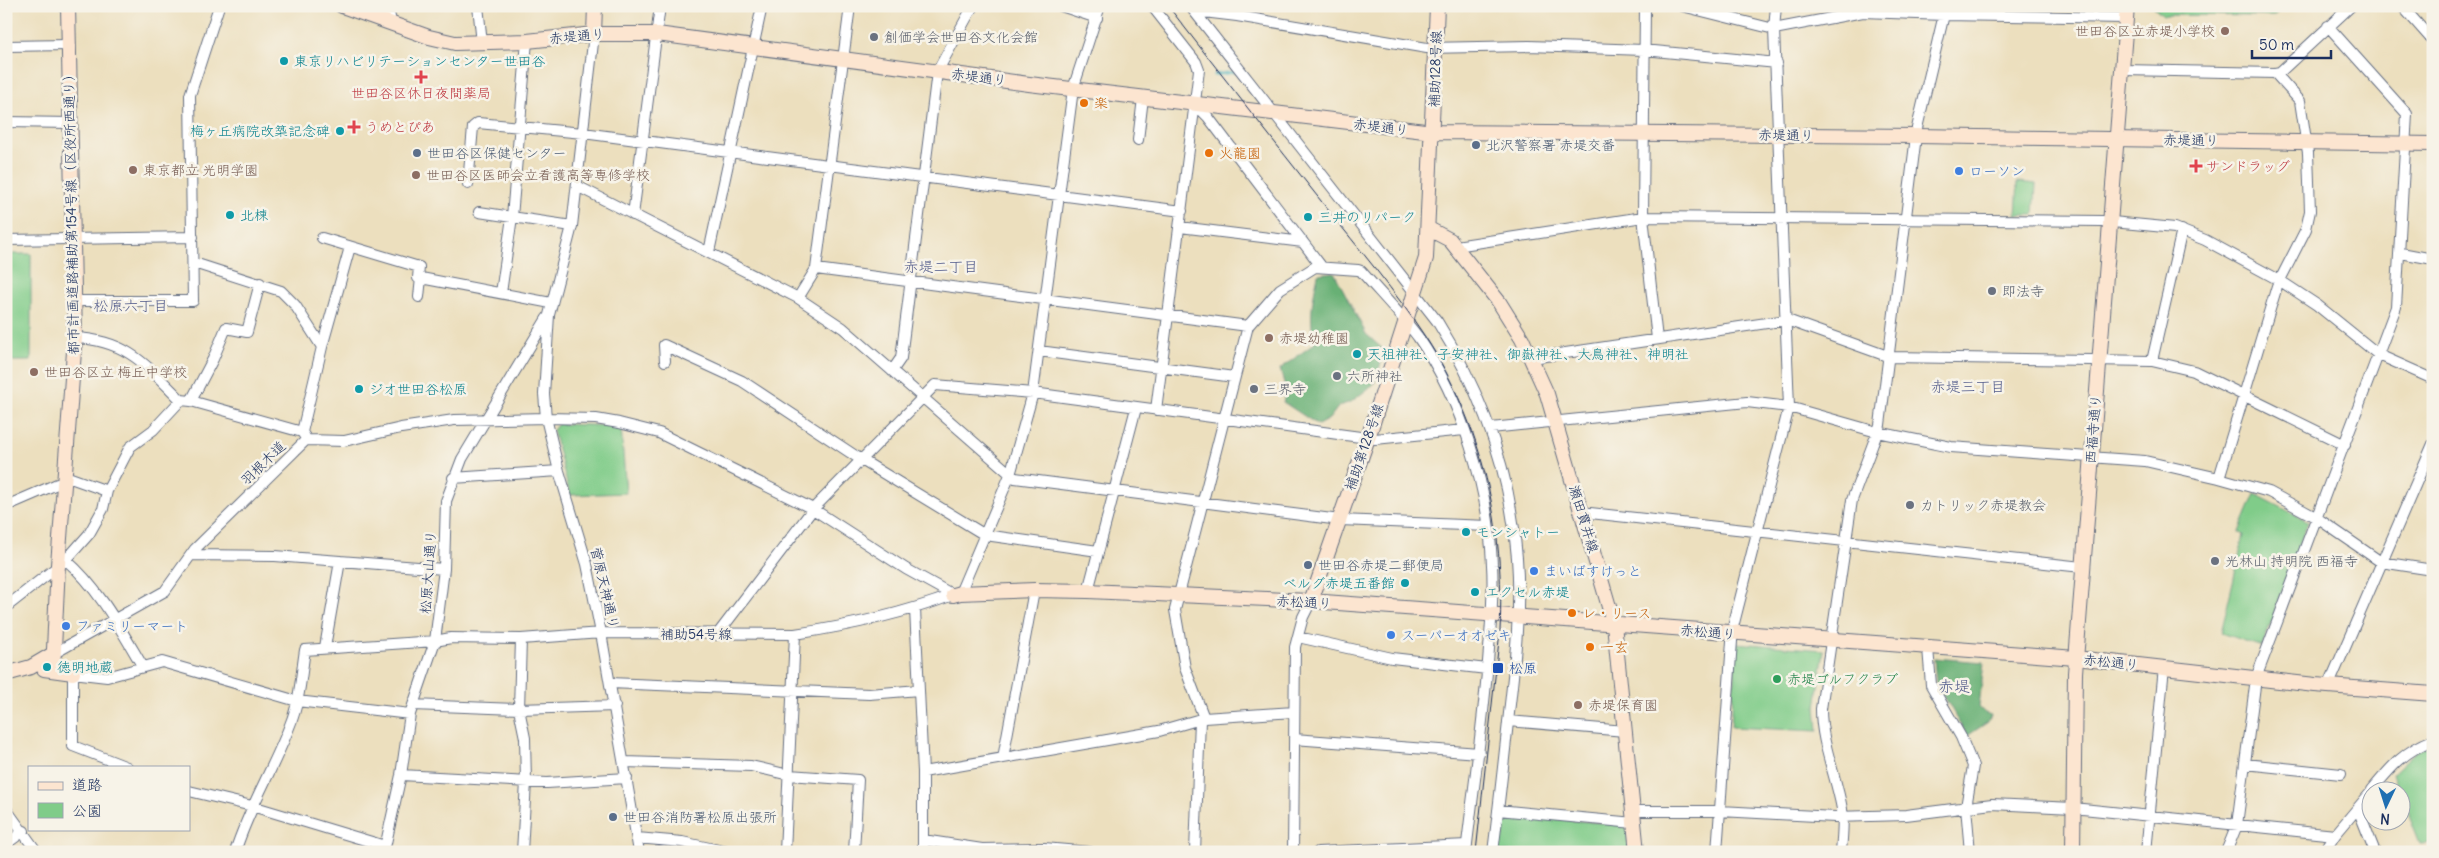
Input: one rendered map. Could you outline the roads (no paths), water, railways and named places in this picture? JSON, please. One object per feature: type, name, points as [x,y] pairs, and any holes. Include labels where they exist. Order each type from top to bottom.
[{"type":"street","name":"都市計画道路補助第154号線（区役所西通り）","points":[[53,670],[62,563],[65,480],[76,338],[68,6]]},
{"type":"street","points":[[75,301],[193,301],[194,263],[190,95],[219,6]]},
{"type":"street","name":"赤堤通り","points":[[342,6],[442,41],[482,43],[527,41],[594,34],[657,34],[937,72],[1433,132],[1916,136],[2433,144]]},
{"type":"street","points":[[388,6],[391,22]]},
{"type":"street","points":[[478,6],[482,43]]},
{"type":"street","points":[[594,34],[595,6]]},
{"type":"street","points":[[633,215],[660,6]]},
{"type":"street","points":[[709,252],[762,6]]},
{"type":"street","points":[[798,298],[816,269],[850,6]]},
{"type":"street","points":[[892,371],[901,358],[937,72],[973,6]]},
{"type":"street","points":[[1061,6],[1097,18]]},
{"type":"street","points":[[956,594],[985,535],[1010,475],[1033,393],[1073,89],[1100,6]]},
{"type":"street","points":[[1152,6],[1198,66],[1196,104],[1156,410]]},
{"type":"street","name":"補助128号線","points":[[1433,132],[1437,6]]},
{"type":"street","points":[[1645,6],[1643,217],[1657,339]]},
{"type":"street","points":[[1682,6],[1774,29],[1863,12],[2127,12]]},
{"type":"street","points":[[1717,852],[1732,634],[1789,407],[1777,63],[1774,29],[1776,6]]},
{"type":"street","points":[[2123,70],[2280,72],[2351,6]]},
{"type":"street","points":[[2402,6],[2433,41]]},
{"type":"street","points":[[1192,9],[1427,48],[1530,46],[1644,50],[1777,63]]},
{"type":"street","points":[[1192,9],[1415,293],[1450,342],[1490,428],[1512,514],[1517,559],[1518,617],[1493,852]]},
{"type":"street","points":[[1841,852],[1843,817],[1821,721],[1831,640],[1852,500],[1880,425],[1890,357],[1916,136],[1945,11]]},
{"type":"street","name":"西福寺通り","points":[[2072,852],[2076,658],[2098,360],[2127,12]]},
{"type":"street","points":[[2226,852],[2237,825],[2256,678],[2379,355],[2398,298],[2407,114],[2328,26]]},
{"type":"street","name":"菅原天神通り","points":[[594,34],[572,226],[549,316],[544,394],[546,418],[586,564],[601,633],[625,762],[639,852]]},
{"type":"street","points":[[501,293],[512,217],[527,41]]},
{"type":"street","points":[[6,46],[69,45]]},
{"type":"street","points":[[2219,478],[2279,280],[2306,229],[2310,211],[2306,142],[2300,101],[2275,73]]},
{"type":"street","points":[[1138,140],[1143,98]]},
{"type":"street","points":[[1196,104],[1208,117],[1321,266]]},
{"type":"street","points":[[6,122],[71,124]]},
{"type":"street","points":[[468,184],[473,127],[478,123],[642,140],[1182,211]]},
{"type":"street","points":[[1415,293],[1426,258],[1433,132]]},
{"type":"street","points":[[577,186],[798,298],[843,328],[1015,478],[1340,520],[1488,526]]},
{"type":"street","points":[[479,212],[572,226]]},
{"type":"street","points":[[1456,246],[1643,217],[2110,222],[2182,230],[2206,240],[2279,280],[2317,305],[2379,355],[2433,379]]},
{"type":"street","points":[[1180,227],[1303,242]]},
{"type":"street","name":"瀬田貫井線","points":[[1429,229],[1450,240],[1456,246],[1499,302],[1532,358],[1556,421],[1614,624],[1637,852]]},
{"type":"street","points":[[2152,361],[2182,230]]},
{"type":"street","points":[[6,240],[193,237]]},
{"type":"street","points":[[322,238],[419,267],[418,278],[551,303]]},
{"type":"street","points":[[76,338],[93,339],[116,344],[186,400],[304,436],[322,347],[350,247]]},
{"type":"street","points":[[2401,253],[2433,259]]},
{"type":"street","points":[[194,263],[281,291],[295,305],[322,347]]},
{"type":"street","points":[[1195,852],[1202,719],[1185,668],[1175,610],[1248,326],[1280,289],[1315,267],[1321,266],[1361,271],[1418,337],[1443,380],[1464,430],[1479,479],[1488,526],[1492,566],[1487,669],[1467,848],[1318,852]]},
{"type":"street","points":[[816,269],[1248,326]]},
{"type":"street","points":[[419,297],[421,278]]},
{"type":"street","points":[[6,606],[62,563],[92,531],[103,509],[108,491],[130,447],[153,430],[186,400],[213,359],[226,328],[246,332],[260,283]]},
{"type":"street","name":"補助第128号線","points":[[1311,602],[1368,438],[1415,293]]},
{"type":"street","name":"松原大山通り","points":[[385,849],[402,775],[411,709],[435,641],[444,569],[446,541],[445,511],[453,478],[549,316]]},
{"type":"street","points":[[1532,358],[1787,320],[1890,357],[2152,361],[2194,371],[2345,444]]},
{"type":"street","points":[[665,361],[664,345],[742,381],[860,460],[985,535],[1098,551]]},
{"type":"street","points":[[1039,352],[1234,377]]},
{"type":"street","points":[[717,635],[813,509],[935,385],[1033,393],[1368,438],[1384,439],[1464,430]]},
{"type":"street","points":[[1490,428],[1747,402],[1789,407],[1877,432],[1951,447],[2091,456],[2164,464],[2269,492],[2317,518],[2381,562],[2433,570]]},
{"type":"street","points":[[1088,591],[1136,408]]},
{"type":"street","name":"羽根木道","points":[[54,654],[116,621],[166,591],[190,555],[304,436],[344,441],[401,428],[454,420],[546,418],[604,420],[659,433],[813,509],[906,569],[956,594]]},
{"type":"street","points":[[2328,687],[2433,444]]},
{"type":"street","points":[[453,478],[559,471]]},
{"type":"street","points":[[6,506],[65,480],[108,491]]},
{"type":"street","points":[[1581,512],[2082,567]]},
{"type":"street","points":[[190,555],[275,556],[444,569]]},
{"type":"street","points":[[325,647],[340,561]]},
{"type":"street","points":[[62,563],[79,571],[116,621],[143,667]]},
{"type":"street","points":[[1002,758],[1034,590]]},
{"type":"street","name":"赤松通り","points":[[956,594],[1034,590],[1088,591],[1179,597],[1311,602],[2076,658],[2328,687],[2433,694]]},
{"type":"street","name":"補助54号線","points":[[297,701],[305,650],[325,647],[435,641],[451,638],[522,639],[601,633],[795,634],[823,630],[915,609],[956,594]]},
{"type":"street","points":[[1293,852],[1295,647],[1303,617],[1311,602]]},
{"type":"street","points":[[915,609],[923,772],[923,852]]},
{"type":"street","points":[[785,852],[795,634]]},
{"type":"street","points":[[1298,637],[1392,658],[1487,669]]},
{"type":"street","points":[[522,639],[519,709],[525,738],[526,782],[522,852]]},
{"type":"street","points":[[1928,648],[1931,685],[1961,737],[1973,766],[1966,807],[1970,852]]},
{"type":"street","points":[[6,674],[31,668],[54,654]]},
{"type":"street","points":[[31,668],[107,677],[162,662],[297,701],[411,709],[519,709],[615,706]]},
{"type":"street","points":[[2146,852],[2164,667]]},
{"type":"street","points":[[74,673],[73,746],[124,766]]},
{"type":"street","points":[[610,683],[869,694],[920,690]]},
{"type":"street","points":[[235,852],[252,806],[291,724],[297,701]]},
{"type":"street","points":[[923,772],[1159,731],[1202,719],[1294,712]]},
{"type":"street","points":[[1508,722],[1625,730]]},
{"type":"street","points":[[1294,739],[1479,753]]},
{"type":"street","points":[[2380,780],[2389,769],[2412,748],[2433,740]]},
{"type":"street","points":[[625,762],[751,766],[789,776],[858,780],[854,852]]},
{"type":"street","points":[[2245,764],[2341,774]]},
{"type":"street","points":[[402,775],[547,783],[627,778]]},
{"type":"street","points":[[190,791],[252,806],[385,849]]},
{"type":"street","points":[[1498,810],[1634,817],[1720,811],[1843,817],[1906,815],[1992,804],[2073,808],[2335,835]]},
{"type":"street","points":[[2324,852],[2335,835],[2362,804]]},
{"type":"street","points":[[6,809],[24,831],[37,852]]},
{"type":"street","points":[[2358,809],[2375,852]]},
{"type":"street","points":[[6,844],[24,831]]},
{"type":"street","points":[[637,838],[682,842],[728,852]]},
{"type":"street","points":[[1969,839],[1978,852]]},
{"type":"street","points":[[923,840],[982,849],[1044,848],[1090,852]]},
{"type":"waterway","points":[[1214,75],[1234,72]]},
{"type":"tram line","points":[[1168,6],[1402,304],[1426,338],[1446,372],[1476,442],[1494,516],[1501,592],[1500,631],[1476,852]]},
{"type":"place","name":"世田谷区立赤堤小学校","points":[[2225,31]]},
{"type":"place","name":"創価学会世田谷文化会館","points":[[874,37]]},
{"type":"place","name":"東京リハビリテーションセンター世田谷","points":[[284,61]]},
{"type":"place","name":"世田谷区休日夜間薬局","points":[[421,77]]},
{"type":"place","name":"楽","points":[[1084,103]]},
{"type":"place","name":"うめとぴあ","points":[[354,127]]},
{"type":"place","name":"梅ヶ丘病院改築記念碑","points":[[340,131]]},
{"type":"place","name":"北沢警察署 赤堤交番","points":[[1476,145]]},
{"type":"place","name":"世田谷区保健センター","points":[[417,153]]},
{"type":"place","name":"火龍園","points":[[1209,153]]},
{"type":"place","name":"サンドラッグ","points":[[2196,166]]},
{"type":"place","name":"東京都立 光明学園","points":[[133,170]]},
{"type":"place","name":"ローソン","points":[[1959,171]]},
{"type":"place","name":"世田谷区医師会立看護高等専修学校","points":[[416,175]]},
{"type":"place","name":"北棟","points":[[230,215]]},
{"type":"place","name":"三井のリパーク","points":[[1308,217]]},
{"type":"place","name":"即法寺","points":[[1992,291]]},
{"type":"place","name":"赤堤幼稚園","points":[[1269,338]]},
{"type":"place","name":"天祖神社、子安神社、御嶽神社、大鳥神社、神明社","points":[[1357,354]]},
{"type":"place","name":"世田谷区立 梅丘中学校","points":[[34,372]]},
{"type":"place","name":"六所神社","points":[[1337,376]]},
{"type":"place","name":"ジオ世田谷松原","points":[[359,389]]},
{"type":"place","name":"三界寺","points":[[1254,389]]},
{"type":"place","name":"カトリック赤堤教会","points":[[1910,505]]},
{"type":"place","name":"モンシャトー","points":[[1466,532]]},
{"type":"place","name":"光林山 持明院 西福寺","points":[[2215,561]]},
{"type":"place","name":"世田谷赤堤二郵便局","points":[[1308,565]]},
{"type":"place","name":"まいばすけっと","points":[[1534,571]]},
{"type":"place","name":"ベルグ赤堤五番館","points":[[1405,583]]},
{"type":"place","name":"エクセル赤堤","points":[[1475,592]]},
{"type":"place","name":"レ・リース","points":[[1572,613]]},
{"type":"place","name":"ファミリーマート","points":[[66,626]]},
{"type":"place","name":"スーパーオオゼキ","points":[[1391,635]]},
{"type":"place","name":"一玄","points":[[1590,647]]},
{"type":"place","name":"徳明地蔵","points":[[47,667]]},
{"type":"place","name":"松原","points":[[1498,668]]},
{"type":"place","name":"赤堤ゴルフクラブ","points":[[1777,679]]},
{"type":"place","name":"赤堤保育園","points":[[1578,705]]},
{"type":"place","name":"世田谷消防署松原出張所","points":[[613,817]]},
{"type":"district","name":"赤堤二丁目","points":[[941,267]]},
{"type":"district","name":"松原六丁目","points":[[131,306]]},
{"type":"district","name":"赤堤三丁目","points":[[1968,387]]},
{"type":"district","name":"赤堤","points":[[1954,686]]}]
